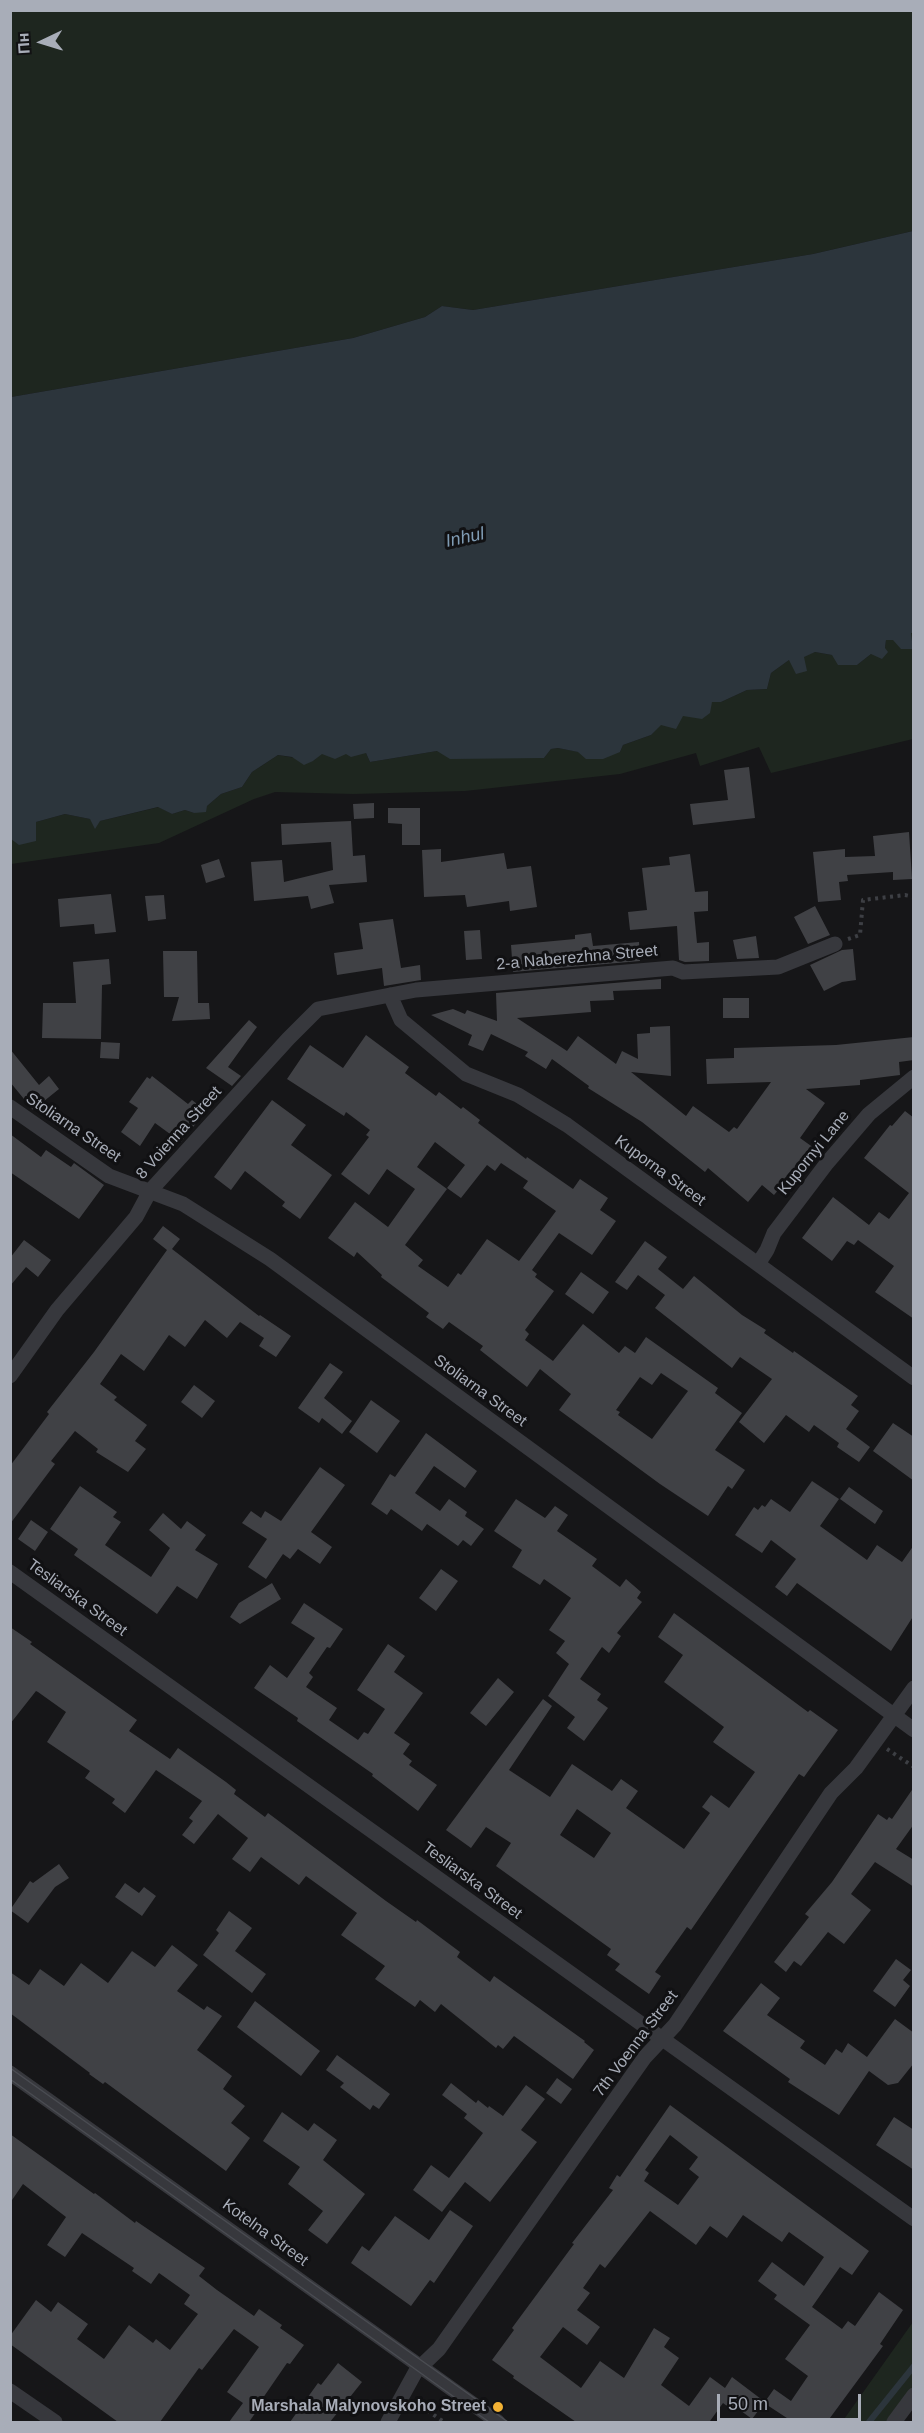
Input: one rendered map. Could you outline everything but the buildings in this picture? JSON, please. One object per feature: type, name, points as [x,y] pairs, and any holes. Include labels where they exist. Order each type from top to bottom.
[{"type":"street","name":"2-a Naberezhna Street","points":[[390,995],[416,990],[673,968],[683,972],[778,967],[835,944]]},
{"type":"street","name":"8 Voienna Street","points":[[10,1376],[57,1310],[136,1217],[150,1191],[288,1039],[318,1010],[390,995]]},
{"type":"street","name":"Kuporna Street","points":[[390,995],[400,1020],[466,1074],[518,1095],[567,1125],[914,1378]]},
{"type":"street","name":"Kupornyi Lane","points":[[758,1264],[774,1233],[827,1163],[869,1114],[914,1077]]},
{"type":"street","name":"Stoliarna Street","points":[[10,1107],[109,1176],[183,1204],[270,1259],[914,1730]]},
{"type":"street","name":"Tesliarska Street","points":[[10,1572],[914,2219]]},
{"type":"street","name":"7th Voenna Street","points":[[388,2422],[420,2367],[439,2349],[645,2057],[675,2025],[831,1793],[856,1768],[914,1688]]},
{"type":"street","name":"Kotelna Street","points":[[10,2073],[498,2422]]},
{"type":"street","points":[[10,2391],[55,2422]]},
{"type":"street","points":[[894,2422],[914,2395]]},
{"type":"path","points":[[835,944],[860,934],[863,900],[905,895],[914,897]]},
{"type":"path","points":[[875,1741],[914,1767]]},
{"type":"path","points":[[404,2394],[444,2422]]},
{"type":"shaded area","points":[[10,11],[913,11],[913,231],[813,254],[473,310],[442,306],[425,317],[353,338],[11,397]]},
{"type":"shaded area","points":[[913,633],[913,739],[771,773],[759,747],[700,766],[696,753],[620,774],[465,791],[353,794],[275,792],[254,799],[159,843],[11,864],[11,839],[36,822],[65,814],[100,821],[159,807],[172,814],[185,810],[194,813],[221,794],[242,787],[252,772],[278,755],[313,761],[322,753],[366,753],[370,762],[437,751],[544,758],[551,749],[558,748],[579,752],[620,752],[623,745],[651,735],[661,724],[712,702],[721,702],[747,690],[767,689],[771,673],[789,660],[815,652],[832,655],[857,665],[871,654],[885,648],[886,640]]},
{"type":"shaded area","points":[[913,2322],[913,2389],[889,2422],[842,2422]]},
{"type":"water","name":"Inhul","points":[[913,231],[914,633],[911,633],[913,649],[901,649],[893,640],[886,640],[885,648],[888,652],[882,659],[871,654],[857,665],[838,665],[832,655],[815,652],[804,657],[807,671],[796,674],[789,660],[771,673],[767,689],[747,690],[721,702],[712,702],[710,713],[702,719],[683,716],[676,729],[661,725],[651,735],[623,745],[620,752],[603,759],[586,759],[578,752],[558,748],[551,749],[544,758],[450,759],[437,751],[370,762],[366,753],[351,757],[346,754],[335,759],[322,754],[304,765],[292,757],[278,755],[252,772],[242,787],[221,794],[207,806],[206,812],[194,813],[185,810],[172,814],[158,807],[100,821],[95,829],[90,819],[65,814],[36,822],[36,841],[19,845],[11,839],[11,397],[353,338],[425,317],[442,306],[473,310],[813,254]]},
{"type":"waterway","points":[[869,2422],[914,2366]]},
{"type":"tram line","points":[[10,2068],[508,2422]]},
{"type":"tram line","points":[[10,2079],[489,2422]]},
{"type":"place","name":"Marshala Malynovskoho Street","points":[[498,2407]]}]
